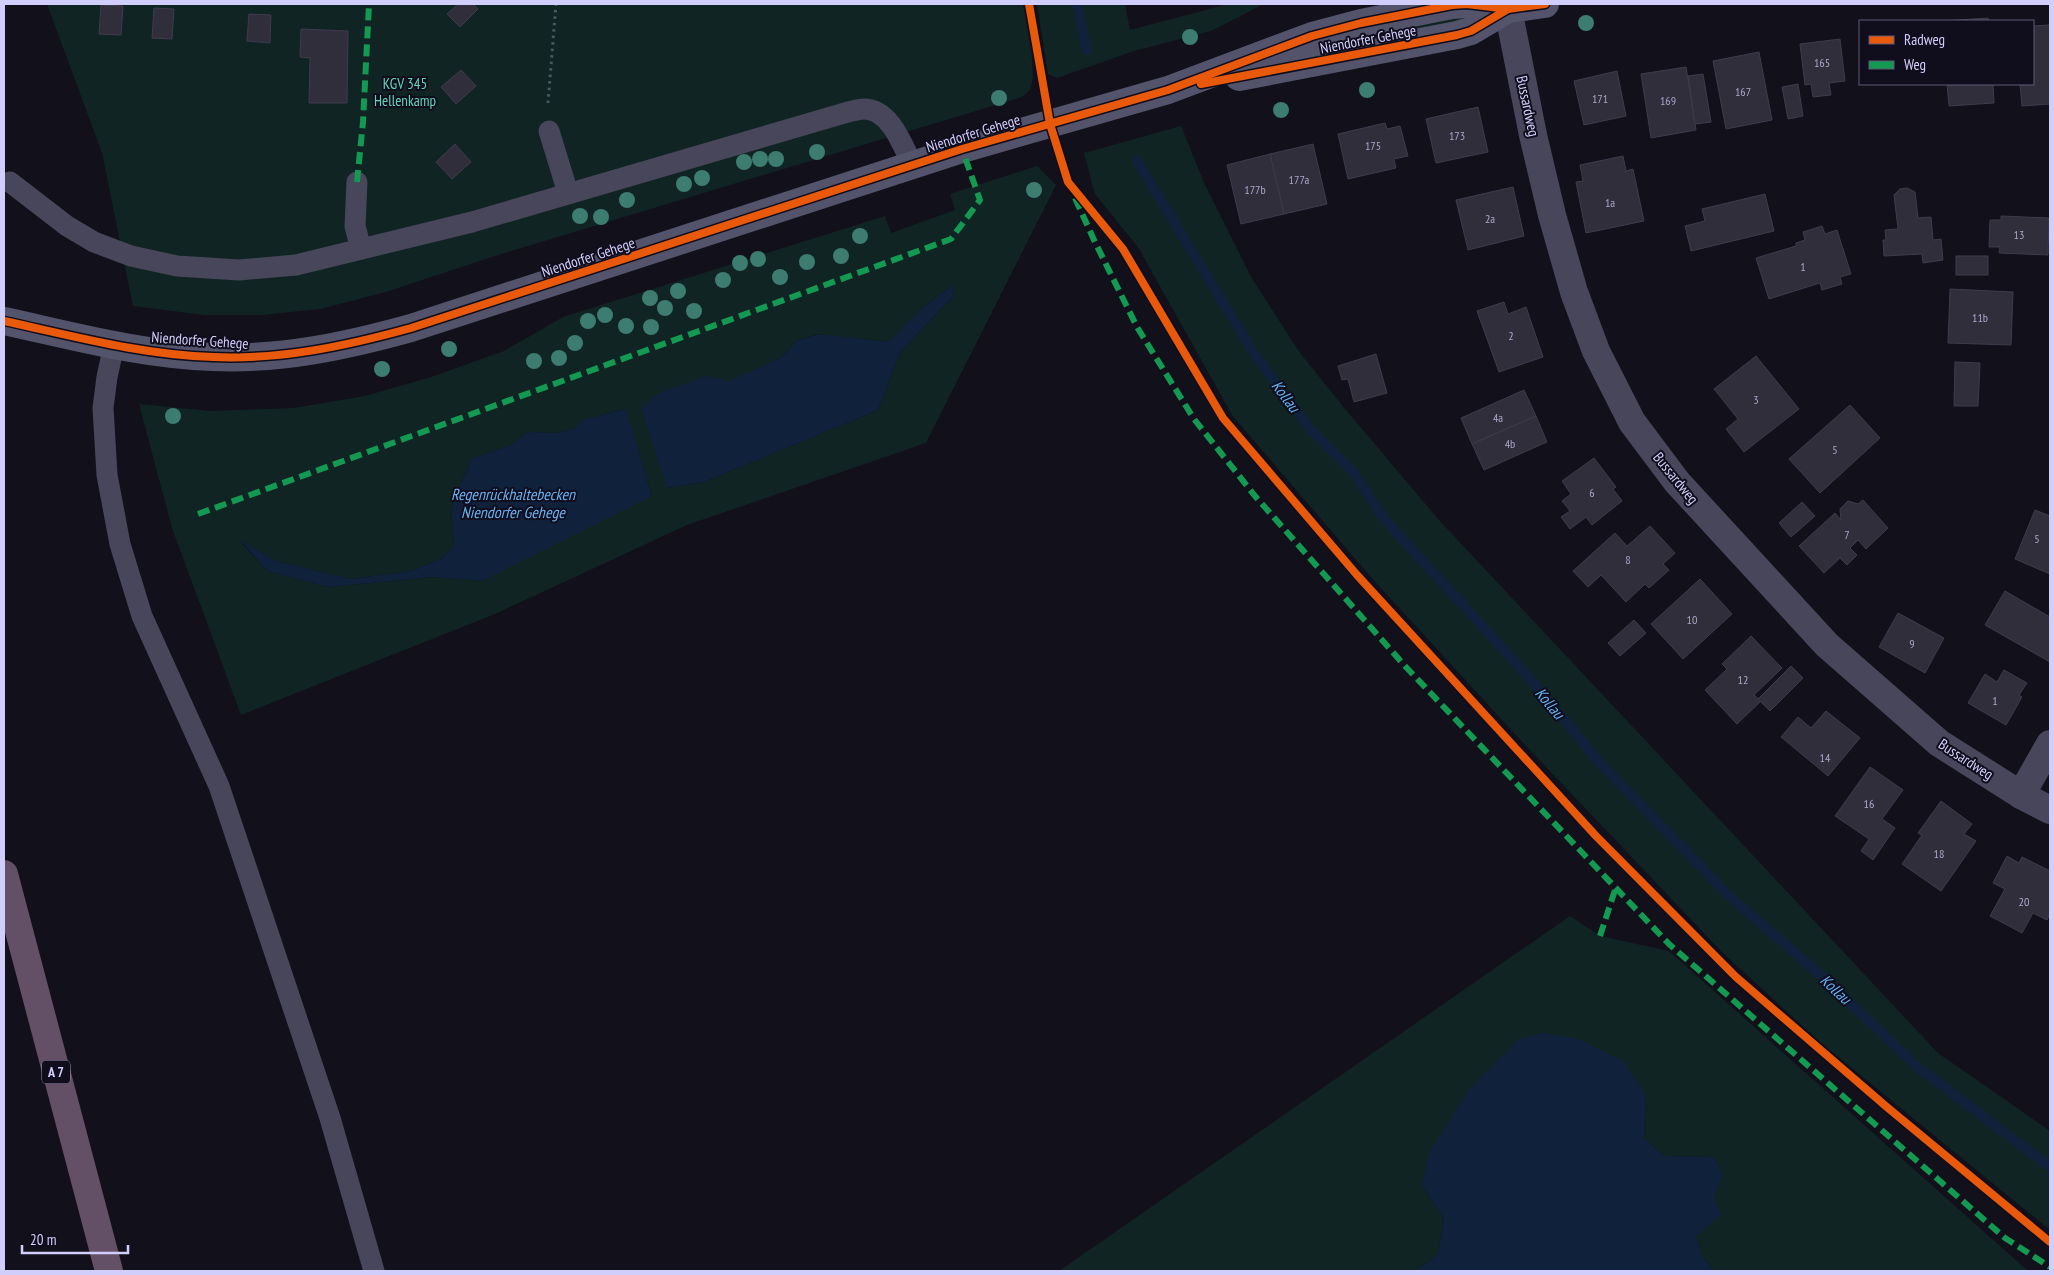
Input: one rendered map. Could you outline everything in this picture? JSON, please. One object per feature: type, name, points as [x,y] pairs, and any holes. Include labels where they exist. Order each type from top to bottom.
[{"type":"highway","name":"A 7","points":[[4,874],[109,1271]]},
{"type":"street","name":"Niendorfer Gehege","points":[[4,322],[114,345],[164,353],[223,357],[262,357],[310,352],[357,343],[411,328],[962,149],[1168,90],[1389,50],[1457,35],[1471,31],[1508,9],[1545,4]]},
{"type":"street","name":"Bussardweg","points":[[1508,9],[1533,135],[1552,215],[1574,292],[1596,351],[1632,422],[1677,482],[1827,645],[1939,742],[2021,794],[2050,810]]},
{"type":"street","points":[[2021,794],[2050,744]]},
{"type":"lane","points":[[10,182],[67,226],[94,242],[130,256],[177,266],[239,270],[296,264],[472,222],[848,112],[865,109],[880,114],[890,124],[913,166]]},
{"type":"lane","points":[[549,131],[568,193]]},
{"type":"lane","points":[[357,182],[355,226],[361,249]]},
{"type":"lane","points":[[114,345],[107,377],[104,408],[107,476],[120,544],[142,616],[219,786],[330,1118],[374,1271]]},
{"type":"path","points":[[549,131],[548,90],[556,4]]},
{"type":"green space","name":"KGV 345 Hellenkamp","points":[[47,4],[1023,4],[1031,48],[1033,72],[1029,90],[1022,97],[498,255],[386,292],[320,309],[261,315],[204,315],[133,306],[102,153]]},
{"type":"green space","points":[[1037,4],[1125,4],[1130,30],[1228,4],[1264,4],[1211,31],[1134,51],[1057,78],[1048,74]]},
{"type":"green space","points":[[1463,15],[1462,22],[1387,39],[1385,26]]},
{"type":"green space","points":[[1181,126],[1205,185],[1251,277],[1300,353],[1439,520],[1938,1053],[2050,1131],[2050,1230],[1820,1042],[1723,953],[1526,746],[1369,575],[1232,415],[1138,247],[1095,194],[1084,153]]},
{"type":"green space","points":[[1037,166],[1056,185],[926,443],[687,525],[495,614],[241,715],[172,528],[139,404],[210,411],[294,408],[365,396],[431,377],[504,351],[563,317],[885,216],[891,233],[955,210],[950,194]],"holes":[[[953,285],[954,295],[900,353],[878,410],[704,482],[668,488],[708,376],[729,382],[782,357],[796,341],[818,334],[888,342],[920,310]],[[625,409],[652,495],[482,581],[433,577],[328,587],[267,571],[241,542],[276,561],[351,579],[412,571],[442,558],[454,546],[451,508],[471,459],[511,445],[528,432],[557,433],[575,428],[584,420]]]},
{"type":"green space","points":[[1570,916],[1600,936],[1669,951],[2028,1271],[1714,1271],[1703,1257],[1696,1236],[1723,1175],[1714,1157],[1664,1156],[1644,1138],[1646,1096],[1422,1186],[1444,1219],[1438,1254],[1419,1268],[1418,1271],[1059,1271]]},
{"type":"water","points":[[953,285],[954,295],[900,353],[878,410],[704,482],[667,488],[641,408],[659,393],[708,376],[729,381],[782,357],[796,341],[819,334],[888,342],[920,310]]},
{"type":"water","name":"Regenrückhaltebecken Niendorfer Gehege","points":[[626,409],[652,496],[482,581],[433,577],[328,587],[267,571],[240,540],[276,561],[351,579],[412,571],[442,558],[454,546],[451,508],[471,459],[511,445],[528,432],[558,433],[575,428],[583,420]]},
{"type":"water","points":[[1544,1033],[1579,1039],[1623,1061],[1646,1096],[1644,1138],[1664,1156],[1714,1157],[1723,1175],[1714,1196],[1721,1215],[1696,1236],[1703,1257],[1714,1271],[1418,1271],[1419,1268],[1438,1254],[1444,1219],[1422,1186],[1429,1153],[1469,1089],[1519,1039]]},
{"type":"building","points":[[458,4],[473,4],[478,9],[460,27],[447,14]]},
{"type":"building","points":[[101,5],[123,6],[121,35],[99,34]]},
{"type":"building","points":[[154,8],[174,9],[172,39],[152,38]]},
{"type":"building","points":[[249,14],[271,15],[270,43],[247,41]]},
{"type":"building","points":[[1988,18],[1989,20],[1958,20]]},
{"type":"building","points":[[2050,25],[2050,104],[2022,106],[2020,85],[2034,85],[2034,26]]},
{"type":"building","points":[[301,29],[348,31],[347,103],[309,103],[310,58],[300,57]]},
{"type":"building","points":[[1840,39],[1845,81],[1829,83],[1831,95],[1813,97],[1811,84],[1805,85],[1800,44]]},
{"type":"building","points":[[1759,52],[1772,120],[1726,129],[1713,61]]},
{"type":"building","points":[[1686,67],[1696,130],[1651,138],[1641,74]]},
{"type":"building","points":[[461,70],[476,86],[456,104],[441,87]]},
{"type":"building","points":[[1617,71],[1626,116],[1584,125],[1574,81]]},
{"type":"building","points":[[1703,74],[1711,122],[1695,124],[1688,76]]},
{"type":"building","points":[[1798,84],[1803,116],[1788,119],[1782,87]]},
{"type":"building","points":[[1947,85],[1993,85],[1994,103],[1949,106]]},
{"type":"building","points":[[1478,107],[1488,152],[1436,163],[1426,119]]},
{"type":"building","points":[[1385,123],[1387,129],[1400,126],[1408,156],[1394,159],[1396,168],[1348,179],[1338,134]]},
{"type":"building","points":[[455,144],[471,162],[452,179],[436,162]]},
{"type":"building","points":[[1313,144],[1327,204],[1284,214],[1270,154]]},
{"type":"building","points":[[1270,154],[1284,214],[1241,224],[1227,165]]},
{"type":"building","points":[[1623,156],[1626,171],[1633,169],[1644,221],[1586,233],[1576,182],[1583,181],[1580,165]]},
{"type":"building","points":[[1513,187],[1524,236],[1468,250],[1456,200]]},
{"type":"building","points":[[1907,188],[1915,192],[1918,218],[1931,217],[1933,240],[1941,239],[1943,260],[1923,263],[1922,254],[1884,256],[1883,240],[1886,240],[1885,230],[1898,229],[1894,195],[1900,189]]},
{"type":"building","points":[[1765,194],[1774,231],[1691,251],[1685,226],[1705,221],[1702,209]]},
{"type":"building","points":[[2001,216],[2049,218],[2048,255],[1999,253],[2000,247],[1989,247],[1990,220],[2001,220]]},
{"type":"building","points":[[1822,226],[1825,234],[1837,230],[1851,274],[1840,277],[1842,284],[1822,290],[1820,283],[1769,299],[1756,258],[1796,246],[1796,243],[1805,240],[1803,232]]},
{"type":"building","points":[[1956,256],[1988,256],[1988,275],[1956,275]]},
{"type":"building","points":[[1950,289],[2013,292],[2011,345],[1948,343]]},
{"type":"building","points":[[1504,302],[1508,314],[1526,307],[1543,357],[1499,372],[1477,311]]},
{"type":"building","points":[[1376,354],[1387,393],[1354,402],[1348,379],[1342,380],[1338,366]]},
{"type":"building","points":[[1756,356],[1799,409],[1744,452],[1726,429],[1738,419],[1714,389]]},
{"type":"building","points":[[1955,362],[1980,363],[1978,406],[1954,406]]},
{"type":"building","points":[[1524,390],[1536,416],[1472,444],[1461,418]]},
{"type":"building","points":[[1850,405],[1880,438],[1820,493],[1789,459]]},
{"type":"building","points":[[1536,416],[1547,442],[1484,470],[1472,444]]},
{"type":"building","points":[[1594,458],[1616,487],[1613,489],[1622,501],[1592,525],[1586,517],[1570,529],[1561,517],[1570,511],[1562,501],[1571,494],[1562,481]]},
{"type":"building","points":[[1863,500],[1888,528],[1866,549],[1858,540],[1850,548],[1857,555],[1847,565],[1840,558],[1824,573],[1799,546],[1835,513],[1841,520],[1840,509],[1848,501],[1858,504]]},
{"type":"building","points":[[1802,502],[1815,516],[1791,537],[1779,523]]},
{"type":"building","points":[[2035,510],[2050,516],[2050,574],[2015,559]]},
{"type":"building","points":[[1650,526],[1675,553],[1663,564],[1669,570],[1649,588],[1645,584],[1626,602],[1601,575],[1588,587],[1573,571],[1615,533],[1627,546]]},
{"type":"building","points":[[1700,579],[1732,614],[1683,659],[1651,624]]},
{"type":"building","points":[[2005,591],[2050,617],[2050,662],[1985,625]]},
{"type":"building","points":[[1898,613],[1944,638],[1925,673],[1879,647]]},
{"type":"building","points":[[1634,620],[1646,633],[1620,656],[1608,643]]},
{"type":"building","points":[[1751,636],[1782,668],[1754,695],[1761,701],[1737,724],[1705,690],[1727,669],[1722,664]]},
{"type":"building","points":[[1791,666],[1803,678],[1770,711],[1758,699]]},
{"type":"building","points":[[2004,670],[2027,683],[2019,695],[2022,697],[2006,725],[1968,703],[1985,674],[1997,682]]},
{"type":"building","points":[[1826,711],[1860,738],[1828,776],[1781,737],[1798,717],[1811,728]]},
{"type":"building","points":[[1870,767],[1903,790],[1882,819],[1895,828],[1873,860],[1861,851],[1869,839],[1835,816]]},
{"type":"building","points":[[1941,801],[1972,824],[1964,834],[1976,841],[1941,891],[1902,864],[1922,835],[1918,833]]},
{"type":"building","points":[[2007,856],[2019,863],[2022,857],[2050,871],[2050,913],[2047,920],[2033,913],[2022,933],[1990,916],[2005,889],[1993,883]]},
{"type":"waterway","name":"Kollau","points":[[1077,4],[1087,50]]},
{"type":"waterway","name":"Kollau","points":[[1137,161],[1253,352],[1310,429],[1354,473],[1385,520],[1526,674],[1599,762],[1728,895],[1824,978],[1915,1065],[2050,1167]]},
{"type":"marked path","points":[[357,182],[363,122],[369,4]]},
{"type":"marked path","points":[[198,514],[951,239],[980,200],[962,149]]},
{"type":"marked path","points":[[1075,198],[1137,327],[1194,419],[1255,496],[1404,665],[1669,944],[2005,1238],[2050,1267]]},
{"type":"marked path","points":[[1600,936],[1616,887]]},
{"type":"cycle path","points":[[1029,4],[1050,124],[1068,182],[1123,249],[1223,418],[1357,575],[1596,836],[1736,977],[1888,1108],[2050,1242]]},
{"type":"cycle path","points":[[4,321],[134,349],[186,355],[213,357],[263,356],[338,346],[411,328],[962,149],[1168,90],[1312,36],[1361,23],[1452,5],[1467,4],[1508,9],[1545,4]]},
{"type":"cycle path","points":[[1201,84],[1457,35],[1471,31],[1508,9]]}]
